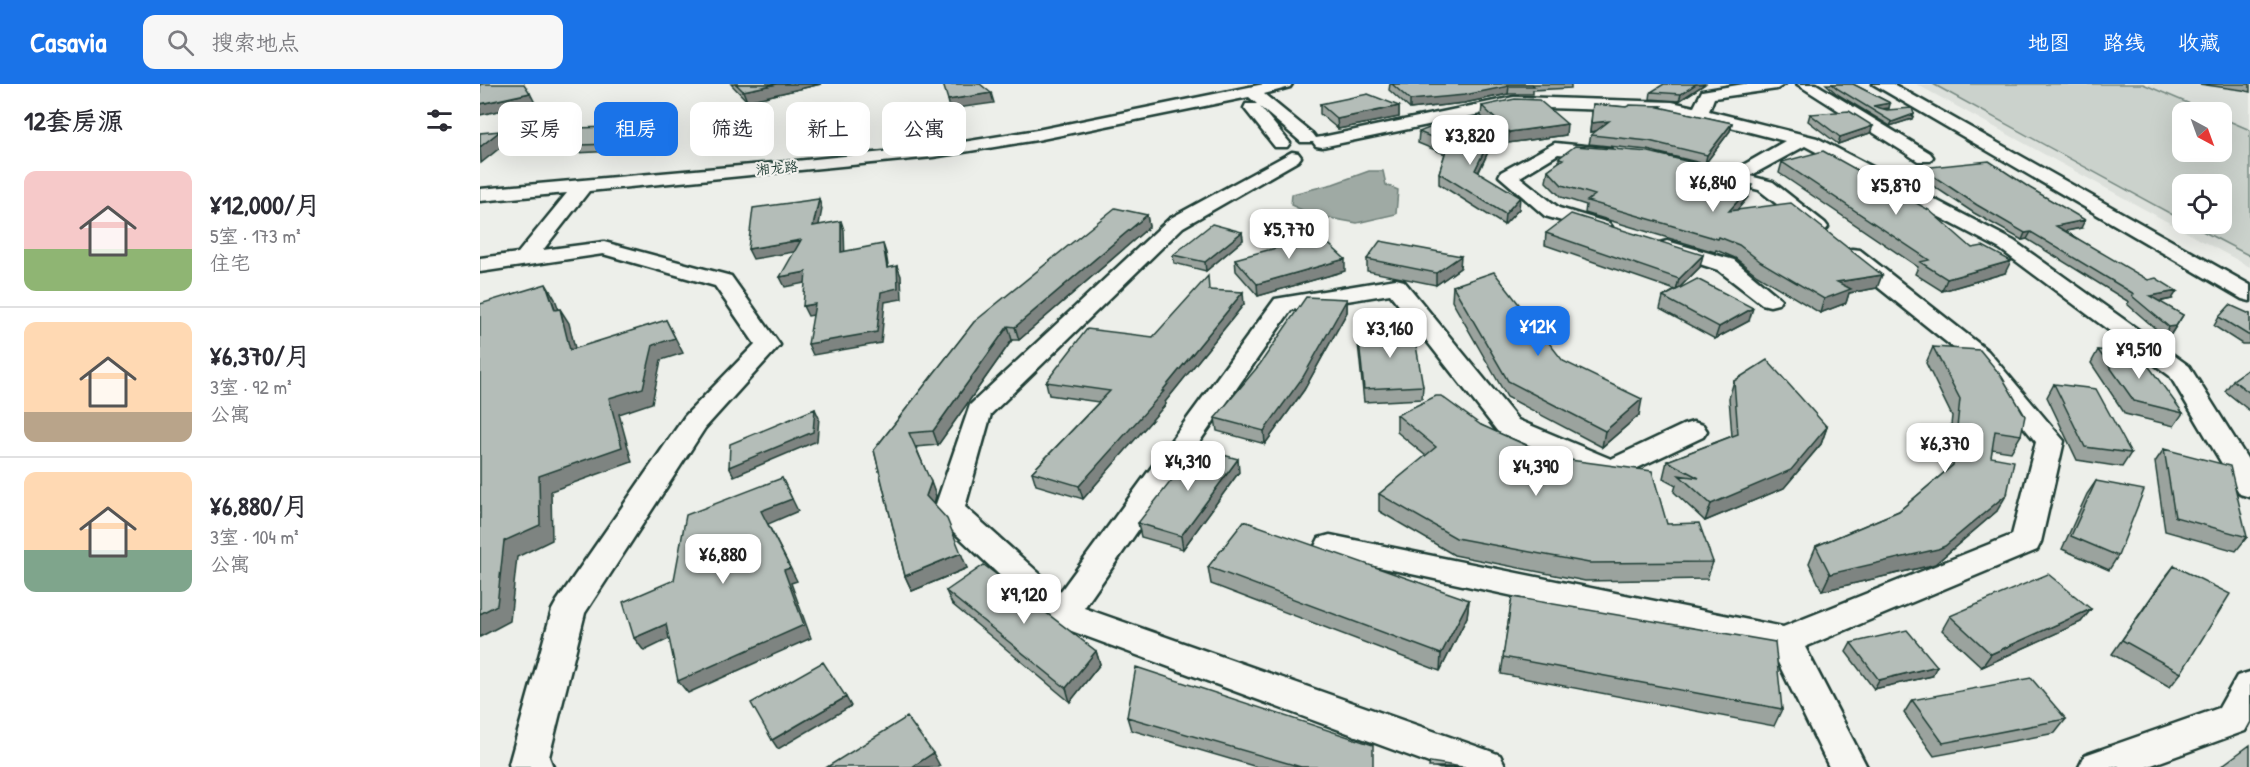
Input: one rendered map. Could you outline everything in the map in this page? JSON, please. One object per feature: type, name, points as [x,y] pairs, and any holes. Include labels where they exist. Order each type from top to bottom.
[{"type":"street","name":"湘龙路","points":[[480,195],[786,168],[933,152],[1036,135],[1284,84]]},
{"type":"street","points":[[1699,114],[1708,94],[1777,84]]},
{"type":"street","points":[[1804,84],[1924,158]]},
{"type":"street","points":[[1881,84],[2250,294]]},
{"type":"street","points":[[1252,92],[1301,145]]},
{"type":"street","points":[[1234,96],[1246,101],[1301,145]]},
{"type":"street","points":[[1487,767],[1062,614],[949,510],[979,411],[1176,223],[1301,145],[1514,102],[1672,107],[1811,142],[2007,245],[2180,371],[2250,487]]},
{"type":"street","points":[[1733,178],[1801,139]]},
{"type":"street","points":[[1330,546],[1784,641],[2026,542],[2050,441],[1979,356],[1766,186],[1629,155],[1555,148],[1508,176],[1552,212],[1726,265],[1770,298]]},
{"type":"street","points":[[525,259],[584,185]]},
{"type":"street","points":[[480,265],[604,248],[723,281],[768,345],[695,422],[569,610],[528,764],[534,767]]},
{"type":"street","points":[[1062,614],[1283,304],[1396,286],[1508,426],[1612,470],[1693,431]]},
{"type":"street","points":[[1784,641],[1848,767]]},
{"type":"street","points":[[2098,767],[2232,720],[2250,687]]},
{"type":"shaded area","points":[[1916,84],[2250,84],[2250,267],[2190,234],[2232,234],[2232,174],[2172,174],[2172,224]]},
{"type":"shaded area","points":[[1933,84],[2143,84],[2185,102],[2172,102],[2172,162],[2232,162],[2232,122],[2250,130],[2250,256],[2208,234],[2232,234],[2232,174],[2172,174],[2172,215]]},
{"type":"shaded area","points":[[1369,171],[1383,171],[1386,185],[1398,190],[1396,214],[1357,223],[1313,215],[1291,205],[1292,194],[1333,184]]},
{"type":"building","points":[[480,84],[524,84],[530,93],[480,104]]},
{"type":"building","points":[[736,84],[777,84],[743,91]]},
{"type":"building","points":[[943,84],[980,84],[991,93],[948,100]]},
{"type":"building","points":[[1392,84],[1532,84],[1534,86],[1509,86],[1465,95],[1410,100]]},
{"type":"building","points":[[1664,84],[1696,84],[1681,94],[1651,92]]},
{"type":"building","points":[[1832,84],[1853,84],[1890,103],[1873,106],[1887,110],[1912,108],[1914,114],[1892,122]]},
{"type":"building","points":[[1368,94],[1399,106],[1337,119],[1320,104]]},
{"type":"building","points":[[1515,99],[1539,100],[1567,124],[1509,132],[1482,106]]},
{"type":"building","points":[[1593,104],[1626,107],[1630,105],[1662,106],[1659,107],[1732,123],[1707,155],[1649,141],[1591,135],[1609,121],[1591,123]]},
{"type":"building","points":[[1849,111],[1873,126],[1840,137],[1810,114]]},
{"type":"building","points":[[1442,123],[1489,141],[1475,170],[1520,197],[1505,214],[1439,173],[1448,144],[1419,132]]},
{"type":"building","points":[[594,127],[594,145],[582,145],[582,128]]},
{"type":"building","points":[[498,131],[480,147],[480,133]]},
{"type":"building","points":[[1575,146],[1649,152],[1698,164],[1694,170],[1752,185],[1729,211],[1791,203],[1882,275],[1837,282],[1851,289],[1824,299],[1761,262],[1739,245],[1719,237],[1718,239],[1587,201],[1595,195],[1562,185],[1548,170]]},
{"type":"building","points":[[1823,151],[1929,210],[1972,248],[1983,246],[2011,261],[1947,279],[1920,262],[1929,260],[1782,162]]},
{"type":"building","points":[[1989,161],[2085,220],[2056,226],[2148,280],[2156,278],[2177,291],[2150,296],[2183,315],[2176,326],[2169,327],[2132,296],[2134,294],[2031,232],[2025,233],[1977,205],[1921,168]]},
{"type":"building","points":[[819,199],[813,226],[841,221],[841,252],[883,244],[887,268],[897,266],[898,288],[881,292],[877,332],[808,344],[815,304],[803,306],[806,272],[780,277],[801,240],[748,249],[753,208]]},
{"type":"building","points":[[1115,208],[1147,215],[1015,327],[1008,326],[933,431],[909,433],[931,482],[926,496],[947,519],[961,553],[905,576],[874,450],[974,322]]},
{"type":"building","points":[[1571,214],[1703,255],[1679,279],[1546,233]]},
{"type":"building","points":[[1212,224],[1242,232],[1205,262],[1173,255]]},
{"type":"building","points":[[1320,236],[1345,259],[1257,284],[1235,259]]},
{"type":"building","points":[[1380,241],[1461,256],[1436,273],[1367,259]]},
{"type":"building","points":[[1494,272],[1563,361],[1642,399],[1605,431],[1508,381],[1453,286]]},
{"type":"building","points":[[1208,276],[1209,290],[1243,292],[1162,391],[1164,391],[1079,486],[1032,472],[1110,391],[1046,382],[1087,329],[1153,337]]},
{"type":"building","points":[[1697,279],[1753,308],[1719,327],[1663,297]]},
{"type":"building","points":[[546,284],[555,310],[560,309],[570,350],[666,320],[675,338],[653,345],[643,388],[609,398],[622,447],[539,476],[540,525],[504,541],[497,605],[480,614],[480,304]]},
{"type":"building","points":[[1306,297],[1347,299],[1303,377],[1264,431],[1215,418],[1260,364]]},
{"type":"building","points":[[2230,305],[2250,314],[2250,335],[2219,317]]},
{"type":"building","points":[[1413,328],[1423,386],[1364,389],[1358,331]]},
{"type":"building","points":[[1933,347],[1980,350],[2002,377],[2025,416],[2021,435],[1995,431],[1991,457],[2014,461],[2007,494],[1945,546],[1830,574],[1816,546],[1899,511],[1953,465],[1960,399]]},
{"type":"building","points":[[2098,350],[2139,353],[2183,413],[2134,401]]},
{"type":"building","points":[[1767,360],[1827,427],[1791,470],[1711,504],[1679,475],[1699,478],[1667,461],[1738,434],[1734,381]]},
{"type":"building","points":[[2250,368],[2250,393],[2233,380]]},
{"type":"building","points":[[2054,384],[2096,389],[2131,453],[2085,447]]},
{"type":"building","points":[[1436,396],[1441,396],[1481,425],[1555,458],[1652,471],[1667,524],[1699,523],[1713,562],[1589,563],[1456,538],[1379,494],[1436,447],[1397,415]]},
{"type":"building","points":[[815,409],[813,432],[729,467],[730,444]]},
{"type":"building","points":[[1197,448],[1238,459],[1181,536],[1138,523]]},
{"type":"building","points":[[2164,449],[2230,466],[2247,537],[2175,517]]},
{"type":"building","points":[[782,478],[792,499],[761,511],[790,568],[784,570],[804,625],[678,681],[666,624],[634,638],[623,602],[674,580],[686,515]]},
{"type":"building","points":[[2096,481],[2144,490],[2118,556],[2071,536]]},
{"type":"building","points":[[1244,521],[1469,600],[1441,654],[1208,567]]},
{"type":"building","points":[[984,565],[1096,651],[1066,688],[946,591]]},
{"type":"building","points":[[2174,566],[2230,594],[2181,673],[2122,640]]},
{"type":"building","points":[[2048,574],[2091,609],[1991,654],[1950,616]]},
{"type":"building","points":[[1512,597],[1775,642],[1782,709],[1503,657]]},
{"type":"building","points":[[1907,630],[1937,666],[1879,680],[1851,643]]},
{"type":"building","points":[[823,662],[846,697],[772,740],[751,703]]},
{"type":"building","points":[[1136,667],[1373,745],[1373,767],[1301,767],[1127,717]]},
{"type":"building","points":[[2031,678],[2066,719],[1943,743],[1912,700]]},
{"type":"building","points":[[907,717],[933,753],[912,767],[827,767]]},
{"type":"building","points":[[2250,745],[2250,767],[2220,767]]},
{"type":"building","points":[[1430,762],[1462,767],[1429,767]]}]
